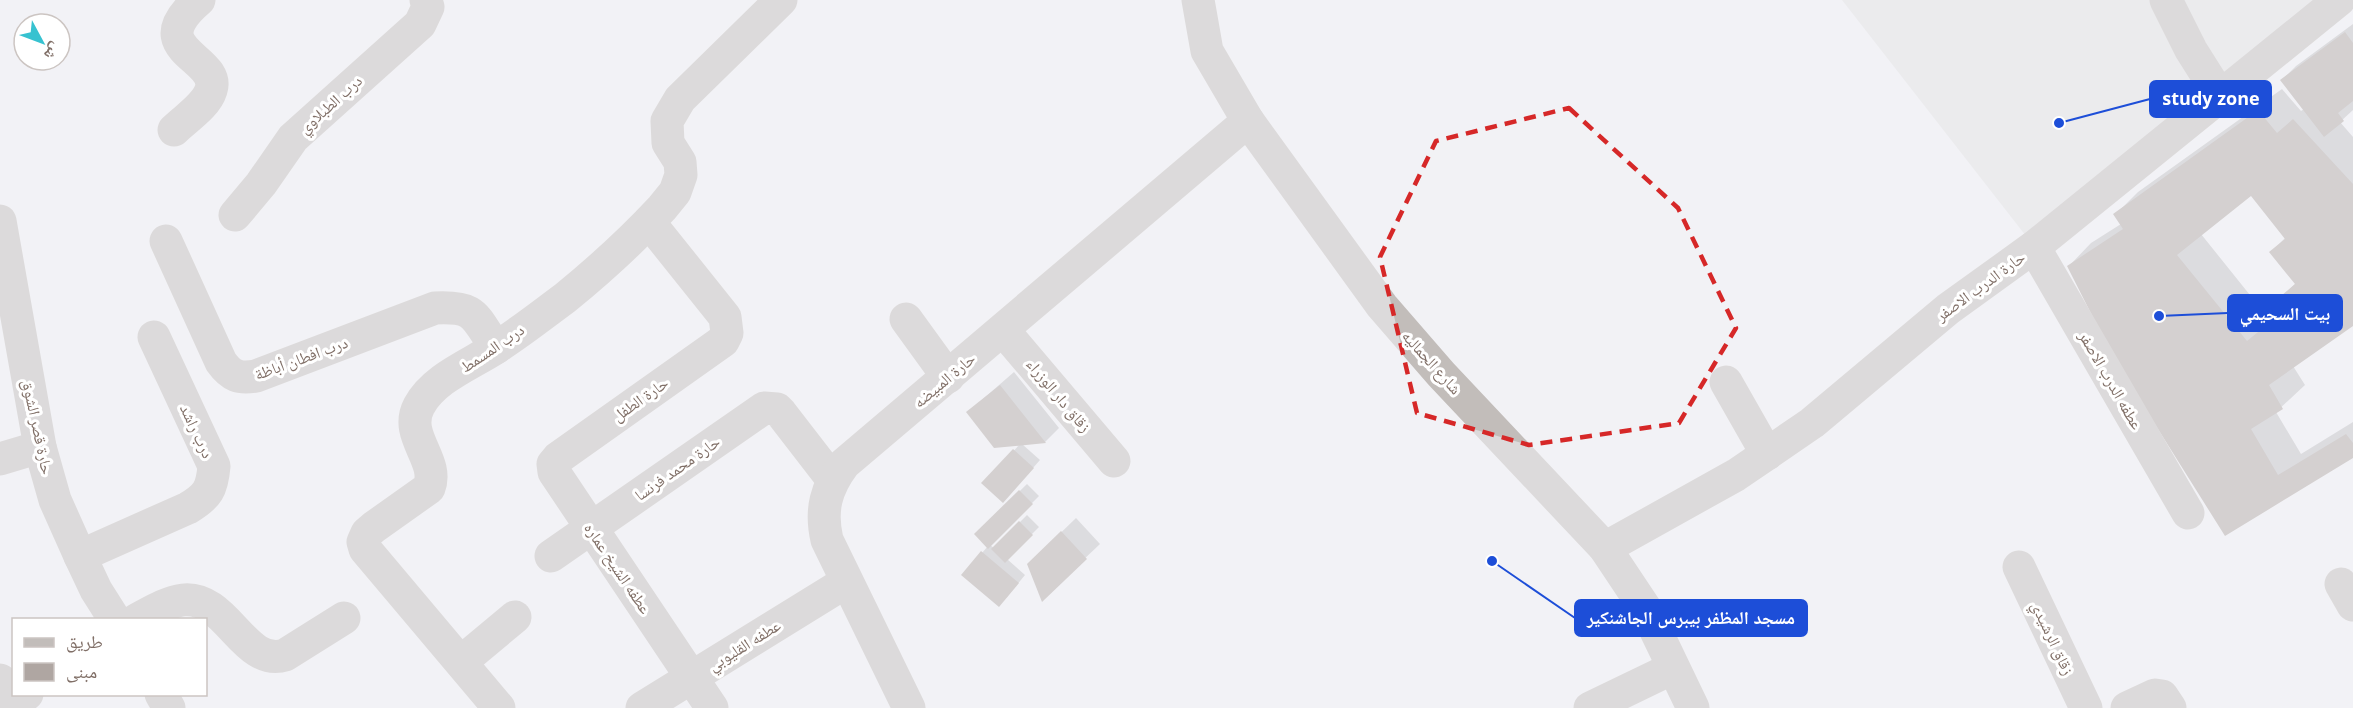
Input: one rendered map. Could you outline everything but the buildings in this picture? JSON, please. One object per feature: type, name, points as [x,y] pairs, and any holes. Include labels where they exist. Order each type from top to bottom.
[{"type":"street","points":[[174,130],[206,100],[212,87],[210,76],[181,45],[176,36],[179,22],[185,12],[199,0]]},
{"type":"street","name":"درب الطبلاوي","points":[[235,215],[261,184],[292,138],[420,24],[428,8],[426,0]]},
{"type":"street","name":"درب المسمط","points":[[499,708],[365,549],[363,542],[367,533],[374,527],[429,488],[432,480],[431,470],[415,433],[417,409],[429,390],[496,348],[566,297],[649,222],[675,192],[681,175],[680,162],[668,143],[667,121],[680,99],[781,0]]},
{"type":"street","name":"شارع الجماليه","points":[[1198,0],[1207,51],[1248,120],[1382,306],[1441,374],[1605,548],[1645,608],[1693,708]]},
{"type":"street","points":[[2166,0],[2192,50],[2220,96]]},
{"type":"street","name":"حارة الدرب الاصفر","points":[[1605,548],[1736,475],[1812,423],[1948,309],[2034,247],[2338,0]]},
{"type":"street","name":"حارة المبيضه","points":[[909,708],[827,540],[823,524],[826,493],[832,479],[844,464],[1248,120]]},
{"type":"street","name":"حارة قصر الشوق","points":[[0,221],[8,323],[40,447],[56,500],[96,590],[113,618]]},
{"type":"street","name":"حارة الطفل","points":[[558,458],[723,341],[727,333],[724,317],[649,222]]},
{"type":"street","name":"درب افطان أباظة","points":[[166,241],[221,362],[229,373],[242,378],[256,376],[435,308],[458,307],[471,312],[496,348]]},
{"type":"street","name":"عطفه الدرب الاصفر","points":[[2034,247],[2188,513]]},
{"type":"street","points":[[906,319],[948,377]]},
{"type":"street","name":"زقاق دار الوزراء","points":[[1003,330],[1114,461]]},
{"type":"street","name":"درب راشد","points":[[80,556],[188,508],[203,499],[212,484],[214,466],[154,337]]},
{"type":"street","points":[[1726,382],[1767,454]]},
{"type":"street","name":"حارة محمد فرنسا","points":[[551,556],[764,408],[777,409],[781,413],[832,479]]},
{"type":"street","points":[[0,459],[40,447]]},
{"type":"street","name":"عطفه الشيخ عماره","points":[[558,458],[553,464],[556,477],[712,708]]},
{"type":"street","name":"زقاق الرشيدي","points":[[2019,567],[2086,708]]},
{"type":"street","name":"عطفه القليوبي","points":[[642,708],[846,582]]},
{"type":"street","points":[[140,618],[169,603],[185,600],[202,602],[216,611],[258,652],[266,657],[276,658],[285,655],[344,618]]},
{"type":"street","points":[[461,662],[515,617]]},
{"type":"street","points":[[1590,708],[1673,668]]},
{"type":"street","points":[[2127,708],[2155,695],[2162,696],[2170,708]]},
{"type":"highlighted area","points":[[1569,108],[1678,208],[1736,328],[1679,423],[1529,445],[1417,413],[1380,257],[1436,141]]},
{"type":"shaded area","points":[[1842,0],[2330,0],[2033,245]]},
{"type":"place","name":"study zone","points":[[2059,123]]},
{"type":"place","name":"بيت السحيمي","points":[[2159,316]]},
{"type":"place","name":"مسجد المظفر بيبرس الجاشنكير","points":[[1492,561]]}]
